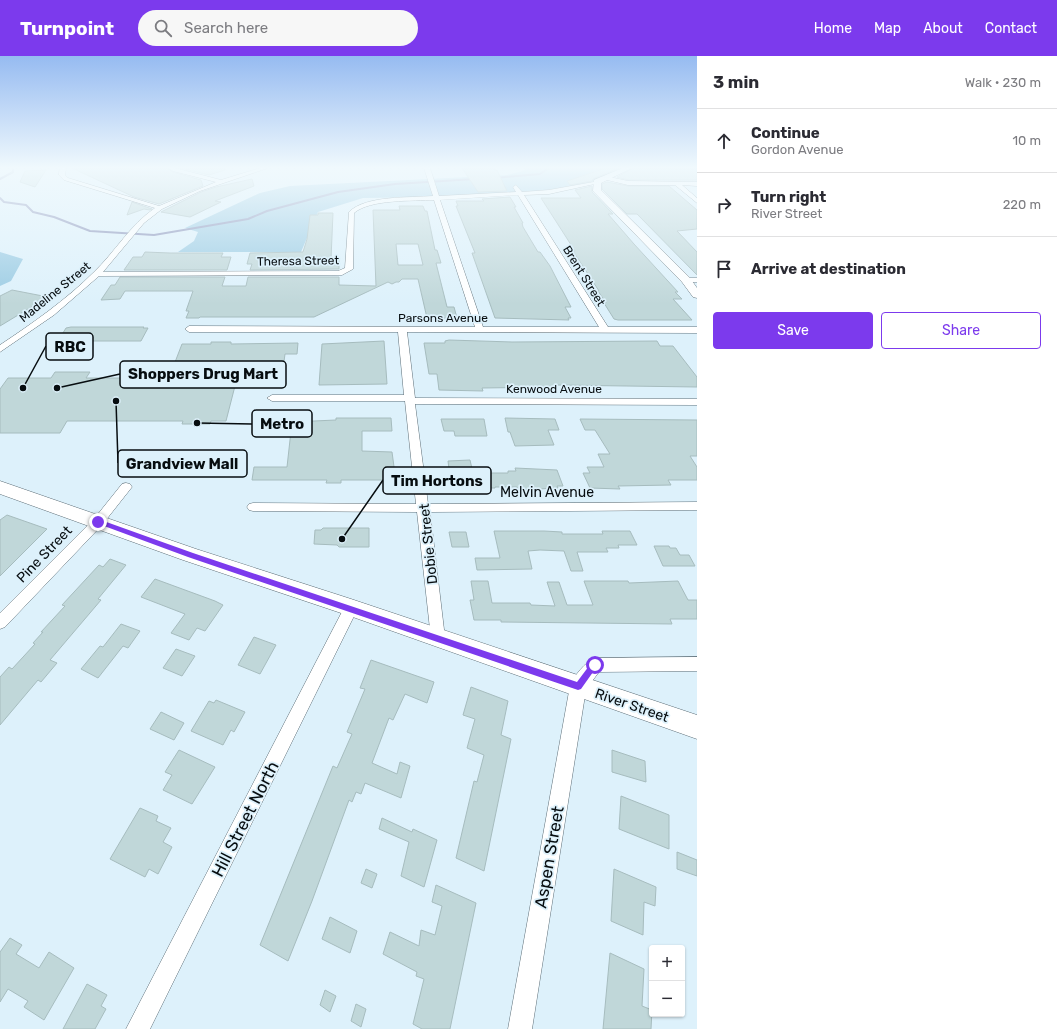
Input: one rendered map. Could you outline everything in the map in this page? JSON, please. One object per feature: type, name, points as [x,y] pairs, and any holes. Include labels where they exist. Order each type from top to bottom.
[{"type":"main road","name":"River Street","points":[[0,487],[190,555],[351,608],[697,727]]},
{"type":"street","name":"Madeline Street","points":[[0,350],[59,307],[98,274],[134,228],[153,213]]},
{"type":"street","name":"Theresa Street","points":[[98,274],[339,273],[349,269],[351,213]]},
{"type":"street","points":[[441,213],[480,330]]},
{"type":"street","name":"Brent Street","points":[[531,213],[605,330]]},
{"type":"street","points":[[622,213],[686,280],[697,295]]},
{"type":"street","points":[[686,280],[697,280]]},
{"type":"street","name":"Parsons Avenue","points":[[189,329],[697,330]]},
{"type":"street","name":"Dobie Street","points":[[402,330],[438,638]]},
{"type":"street","name":"Kenwood Avenue","points":[[272,398],[697,402]]},
{"type":"street","name":"Pine Street","points":[[0,623],[98,522],[126,487]]},
{"type":"street","name":"Melvin Avenue","points":[[253,507],[424,508],[697,506]]},
{"type":"street","name":"Hill Street North","points":[[138,1029],[351,608]]},
{"type":"street","points":[[578,686],[595,665],[697,664]]},
{"type":"street","name":"Aspen Street","points":[[520,1029],[578,686]]},
{"type":"shaded area","points":[[216,213],[317,213],[301,252],[178,252],[194,241],[198,232],[185,228]]},
{"type":"shaded area","points":[[0,252],[23,259],[11,281],[0,286]]},
{"type":"building","points":[[169,213],[197,213],[190,217]]},
{"type":"building","points":[[318,213],[333,213],[331,259],[339,259],[339,269],[250,270],[252,264],[247,264],[250,253],[303,252],[307,239],[310,215],[318,215]]},
{"type":"building","points":[[373,213],[427,213],[435,250],[437,250],[441,263],[436,263],[447,307],[454,307],[457,318],[427,318],[418,279],[402,279],[399,282],[392,284],[388,282],[314,317],[186,318],[189,311],[186,311],[193,291],[125,291],[120,299],[101,300],[111,285],[115,285],[120,277],[225,277],[222,286],[246,286],[248,277],[339,277],[339,285],[376,286]],"holes":[[[396,244],[418,244],[423,265],[398,265]]]},
{"type":"building","points":[[459,213],[518,213],[523,223],[523,227],[538,252],[540,252],[550,266],[571,307],[565,307],[571,318],[568,318],[569,320],[495,318],[472,253],[475,253]]},
{"type":"building","points":[[551,213],[612,213],[608,214],[678,292],[675,292],[682,299],[673,299],[692,320],[614,319],[604,303],[606,303],[599,291],[573,251],[575,251]]},
{"type":"building","points":[[697,213],[697,229],[677,231],[697,252],[697,275],[637,214],[627,214]]},
{"type":"building","points":[[145,252],[223,253],[221,257],[231,257],[227,270],[124,270],[133,257],[142,257]]},
{"type":"building","points":[[12,290],[48,297],[0,326],[0,296]]},
{"type":"building","points":[[66,328],[148,328],[141,341],[58,341]]},
{"type":"building","points":[[384,341],[387,384],[319,385],[322,344]]},
{"type":"building","points":[[445,341],[512,342],[657,341],[660,346],[673,346],[697,377],[697,387],[556,385],[557,387],[482,388],[483,391],[439,390],[437,374],[429,374],[424,343],[445,343]]},
{"type":"building","points":[[211,342],[231,342],[231,344],[298,343],[297,354],[285,354],[281,384],[268,384],[269,381],[236,382],[226,421],[211,421],[210,424],[182,424],[183,421],[67,421],[60,433],[0,433],[0,389],[8,378],[51,378],[55,372],[90,372],[86,378],[136,378],[141,372],[172,370],[182,344],[211,344]]},
{"type":"building","points":[[336,418],[391,418],[392,431],[362,431],[362,451],[392,452],[397,489],[384,489],[383,480],[341,480],[341,483],[326,483],[327,480],[252,480],[254,467],[287,467],[292,422],[336,420]]},
{"type":"building","points":[[505,418],[555,419],[559,430],[548,430],[554,445],[515,446],[510,432],[508,432]]},
{"type":"building","points":[[441,419],[484,419],[487,436],[455,436],[454,431],[444,431]]},
{"type":"building","points":[[580,419],[697,420],[697,456],[690,456],[697,467],[697,480],[668,480],[671,485],[618,486],[620,489],[590,488],[583,473],[590,473],[587,467],[604,467],[598,454],[610,454],[595,430],[585,430]]},
{"type":"building","points":[[470,460],[473,473],[508,473],[508,471],[516,471],[515,468],[557,470],[563,486],[557,486],[558,488],[518,490],[517,487],[459,488],[458,485],[441,485],[439,469],[449,469],[448,461]]},
{"type":"building","points":[[7,515],[47,529],[0,576],[0,520]]},
{"type":"building","points":[[323,528],[369,528],[369,547],[339,547],[337,545],[314,544],[315,530],[321,530]]},
{"type":"building","points":[[494,531],[544,531],[562,532],[562,534],[603,534],[602,531],[630,531],[637,545],[618,545],[619,548],[606,548],[608,552],[577,552],[583,571],[571,571],[564,551],[540,550],[528,551],[532,569],[477,570],[475,558],[500,558]]},
{"type":"building","points":[[449,532],[466,532],[469,547],[452,547]]},
{"type":"building","points":[[654,546],[669,546],[670,548],[676,548],[680,555],[689,555],[695,566],[663,566]]},
{"type":"building","points":[[110,559],[126,565],[98,599],[101,600],[50,660],[57,663],[41,682],[38,680],[0,725],[0,677],[9,667],[12,669],[35,644],[33,643],[43,632],[41,632],[65,606],[62,605],[99,565],[103,567]]},
{"type":"building","points":[[155,579],[223,605],[205,631],[197,628],[189,640],[171,633],[185,614],[141,597]]},
{"type":"building","points":[[471,581],[488,581],[492,603],[530,603],[531,605],[555,606],[547,582],[559,582],[567,605],[593,605],[584,581],[628,581],[629,583],[678,581],[688,600],[697,600],[697,619],[670,619],[672,624],[501,622],[501,620],[474,620],[470,600],[474,600]]},
{"type":"building","points":[[121,624],[140,631],[128,648],[123,646],[98,678],[81,669],[100,646],[103,647]]},
{"type":"building","points":[[254,637],[276,645],[260,674],[238,665]]},
{"type":"building","points":[[176,649],[195,656],[182,676],[163,668]]},
{"type":"building","points":[[371,660],[434,682],[427,703],[405,694],[393,720],[389,718],[372,763],[397,774],[400,762],[410,766],[401,798],[365,783],[361,794],[356,792],[352,802],[349,800],[288,961],[260,945],[333,766],[337,768],[352,734],[347,732],[365,689],[360,688]]},
{"type":"building","points":[[471,687],[508,701],[501,735],[511,739],[484,871],[456,858],[474,781],[477,782],[484,755],[467,748],[475,719],[463,715]]},
{"type":"building","points":[[216,700],[245,712],[234,732],[231,730],[223,745],[191,731],[209,701],[214,703]]},
{"type":"building","points":[[161,712],[184,723],[174,740],[150,729]]},
{"type":"building","points":[[179,750],[215,767],[192,804],[163,790],[172,775],[165,772]]},
{"type":"building","points":[[612,750],[645,761],[646,782],[612,772]]},
{"type":"building","points":[[621,796],[669,815],[669,849],[619,829]]},
{"type":"building","points":[[140,808],[158,816],[156,821],[171,828],[163,842],[172,847],[158,874],[149,869],[145,877],[110,859]]},
{"type":"building","points":[[382,818],[412,832],[413,829],[437,840],[424,887],[401,876],[409,842],[379,829]]},
{"type":"building","points":[[677,852],[697,860],[697,876],[677,869]]},
{"type":"building","points":[[366,869],[377,874],[372,888],[361,883]]},
{"type":"building","points":[[614,869],[656,887],[655,906],[644,902],[643,935],[611,921]]},
{"type":"building","points":[[436,885],[476,903],[450,1029],[422,1029],[413,1024],[424,979],[416,976],[417,972],[383,954],[390,932],[419,946],[421,930],[435,935],[442,906],[432,902]]},
{"type":"building","points":[[330,917],[357,931],[350,953],[322,939]]},
{"type":"building","points":[[10,938],[22,945],[16,954],[39,968],[49,952],[74,968],[44,1020],[24,1007],[28,1001],[8,989],[0,1002],[0,952]]},
{"type":"building","points":[[610,953],[644,969],[642,1006],[649,1009],[649,1017],[652,1017],[651,1029],[603,1029]]},
{"type":"building","points":[[87,984],[107,995],[101,1006],[106,1009],[95,1029],[63,1029]]},
{"type":"building","points":[[325,990],[336,996],[330,1012],[320,1005]]},
{"type":"building","points":[[356,1004],[366,1009],[361,1027],[351,1021]]},
{"type":"waterway","points":[[39,213],[54,217],[90,231],[154,235],[248,219],[261,213]]},
{"type":"place","name":"RBC","points":[[23,388]]},
{"type":"place","name":"Shoppers Drug Mart","points":[[57,388]]},
{"type":"place","name":"Grandview Mall","points":[[116,401]]},
{"type":"place","name":"Metro","points":[[197,423]]},
{"type":"place","name":"Tim Hortons","points":[[342,539]]},
{"type":"route","points":[[98,522],[190,555],[351,608],[578,686],[595,665]]}]
